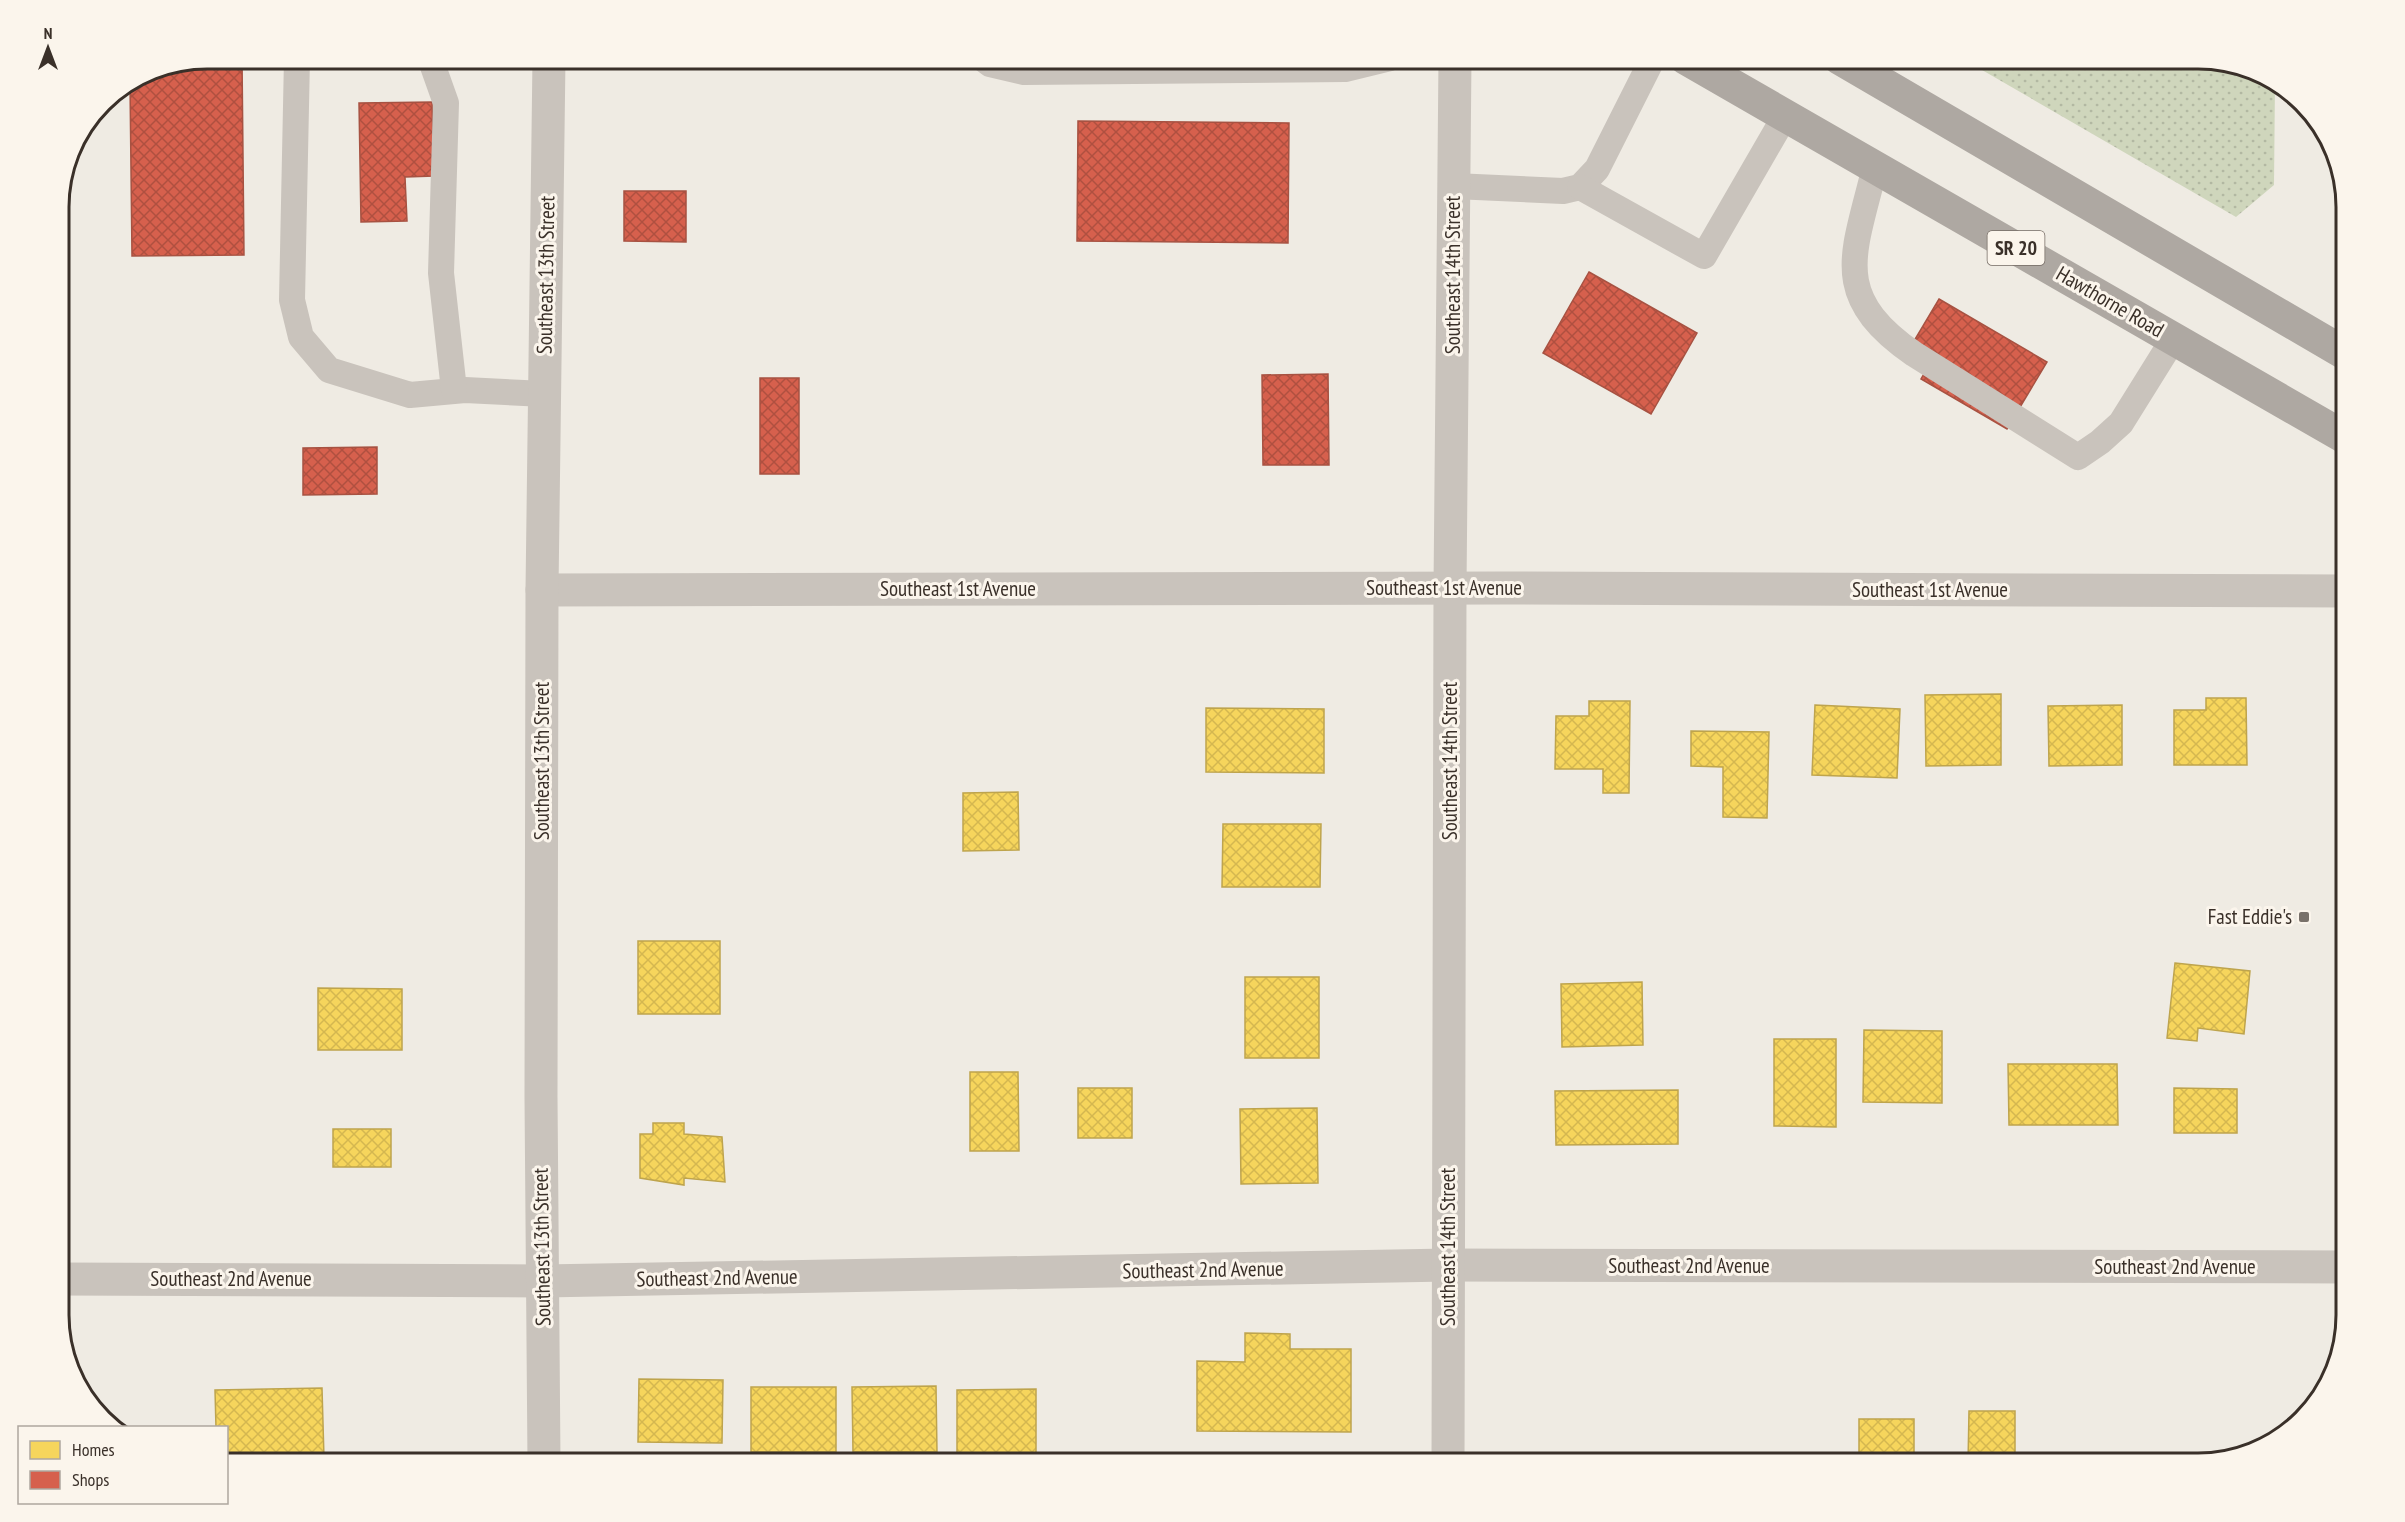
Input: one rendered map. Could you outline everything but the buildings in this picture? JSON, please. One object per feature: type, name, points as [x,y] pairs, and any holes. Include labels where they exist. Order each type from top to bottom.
[{"type":"highway","name":"Hawthorne Road","points":[[1704,69],[2336,432]]},
{"type":"highway","points":[[1858,69],[2336,348]]},
{"type":"street","name":"Southeast 13th Street","points":[[544,1453],[542,590],[549,69]]},
{"type":"street","name":"Southeast 14th Street","points":[[1448,1453],[1450,588],[1455,69]]},
{"type":"street","name":"Southeast 1st Avenue","points":[[542,590],[1450,588],[2336,591]]},
{"type":"street","name":"Southeast 2nd Avenue","points":[[69,1279],[543,1281],[1448,1265],[2336,1267]]},
{"type":"lane","points":[[297,69],[292,300],[301,337],[329,370],[410,395],[454,390],[498,390],[545,394]]},
{"type":"lane","points":[[434,69],[446,103],[441,273],[454,390]]},
{"type":"lane","points":[[1011,69],[1024,72],[1345,69]]},
{"type":"lane","points":[[1454,186],[1563,191],[1580,187],[1597,169],[1647,69]]},
{"type":"lane","points":[[1580,187],[1704,256],[1785,116]]},
{"type":"lane","points":[[1875,167],[1853,266],[1856,284],[1863,303],[1877,324],[1893,340],[1914,354],[2078,457],[2100,442],[2121,423],[2174,338]]},
{"type":"green space","points":[[1980,69],[2198,69],[2216,70],[2259,83],[2275,93],[2274,185],[2236,217]]},
{"type":"place","name":"Fast Eddie's","points":[[2304,917]]}]
